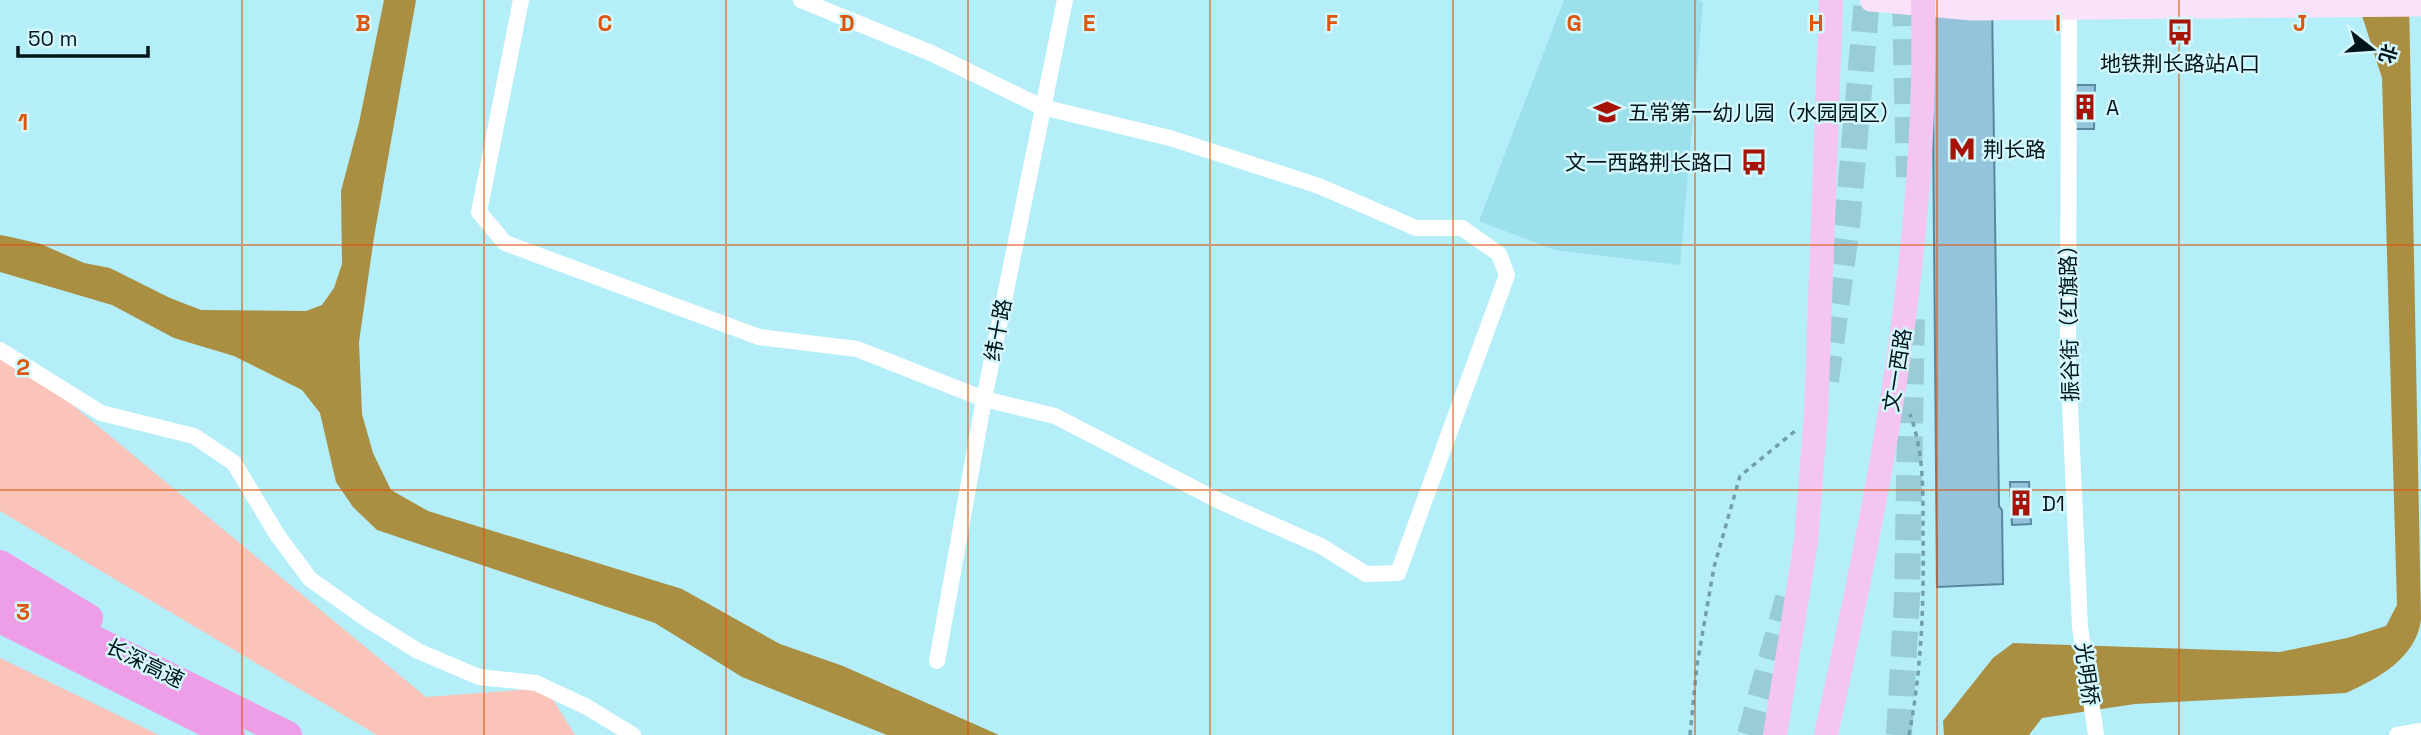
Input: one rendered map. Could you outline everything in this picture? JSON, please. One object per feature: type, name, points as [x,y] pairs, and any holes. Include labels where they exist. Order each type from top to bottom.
[{"type":"highway","points":[[0,564],[235,706]]},
{"type":"highway","name":"长深高速","points":[[0,593],[235,706],[288,735]]},
{"type":"highway","name":"长深高速","points":[[0,619],[231,735]]},
{"type":"main road","points":[[1775,735],[1806,541],[1816,414],[1831,0]]},
{"type":"main road","points":[[1871,0],[2069,9],[2421,5]]},
{"type":"main road","name":"文一西路","points":[[1829,729],[1896,379],[1917,193],[1923,4]]},
{"type":"street","points":[[521,0],[479,212],[505,243],[759,337],[857,349],[984,399],[1055,416],[1219,501],[1321,546],[1366,574],[1398,573],[1507,275],[1499,254],[1462,228],[1416,228],[1319,186],[1170,138],[1042,107],[931,53],[801,0]]},
{"type":"street","name":"纬十路","points":[[937,661],[984,399],[1065,0]]},
{"type":"street","name":"振谷街（红旗路）","points":[[2069,9],[2068,360],[2080,627]]},
{"type":"street","points":[[0,350],[101,413],[194,436],[234,463],[278,536],[310,579],[418,651],[479,677],[536,683],[587,707],[633,735]]},
{"type":"street","name":"光明桥","points":[[2080,627],[2095,729]]},
{"type":"street","points":[[2397,735],[2421,731]]},
{"type":"path","points":[[1896,379],[1920,440],[1922,463],[1920,653],[1909,735]]},
{"type":"path","points":[[1690,735],[1697,665],[1714,567],[1740,476],[1816,414]]},
{"type":"shaded area","points":[[384,0],[416,0],[374,237],[359,342],[362,414],[373,453],[391,490],[428,511],[682,589],[780,644],[843,666],[999,735],[887,735],[742,677],[655,623],[377,530],[353,507],[336,482],[320,413],[302,390],[234,356],[174,338],[112,305],[0,272],[0,235],[41,244],[84,263],[110,268],[201,310],[306,311],[322,305],[334,288],[342,264],[341,191],[359,123]]},
{"type":"shaded area","name":"五常第一幼儿园（水园园区）","points":[[1564,0],[1698,0],[1703,3],[1680,265],[1555,250],[1479,221]]},
{"type":"shaded area","points":[[2357,0],[2409,0],[2421,619],[2412,645],[2404,656],[2382,674],[2346,693],[2135,704],[2042,718],[2029,735],[1944,735],[1943,721],[1993,658],[2013,643],[2280,652],[2347,638],[2386,626],[2397,605],[2382,78]]},
{"type":"shaded area","points":[[0,352],[29,369],[426,697],[546,688],[575,735],[377,735],[0,511]]},
{"type":"shaded area","points":[[0,658],[159,735],[0,735]]},
{"type":"building","name":"荆长路","points":[[1932,0],[1992,0],[1999,506],[2002,510],[2003,584],[1937,587]]},
{"type":"building","name":"A","points":[[2076,85],[2095,85],[2094,129],[2075,129]]},
{"type":"building","name":"D1","points":[[2010,482],[2029,482],[2031,524],[2012,525]]},
{"type":"tunnel","points":[[1826,381],[1847,226],[1867,0]]},
{"type":"tunnel","points":[[1905,0],[1909,177]]},
{"type":"tunnel","points":[[1899,735],[1907,598],[1912,314]]},
{"type":"tunnel","points":[[1750,735],[1788,598]]},
{"type":"place","name":"地铁荆长路站A口","points":[[2180,32]]},
{"type":"place","name":"A","points":[[2085,107]]},
{"type":"place","name":"五常第一幼儿园（水园园区）","points":[[1607,112]]},
{"type":"place","name":"荆长路","points":[[1962,149]]},
{"type":"place","name":"文一西路荆长路口","points":[[1754,162]]},
{"type":"place","name":"D1","points":[[2021,503]]}]
